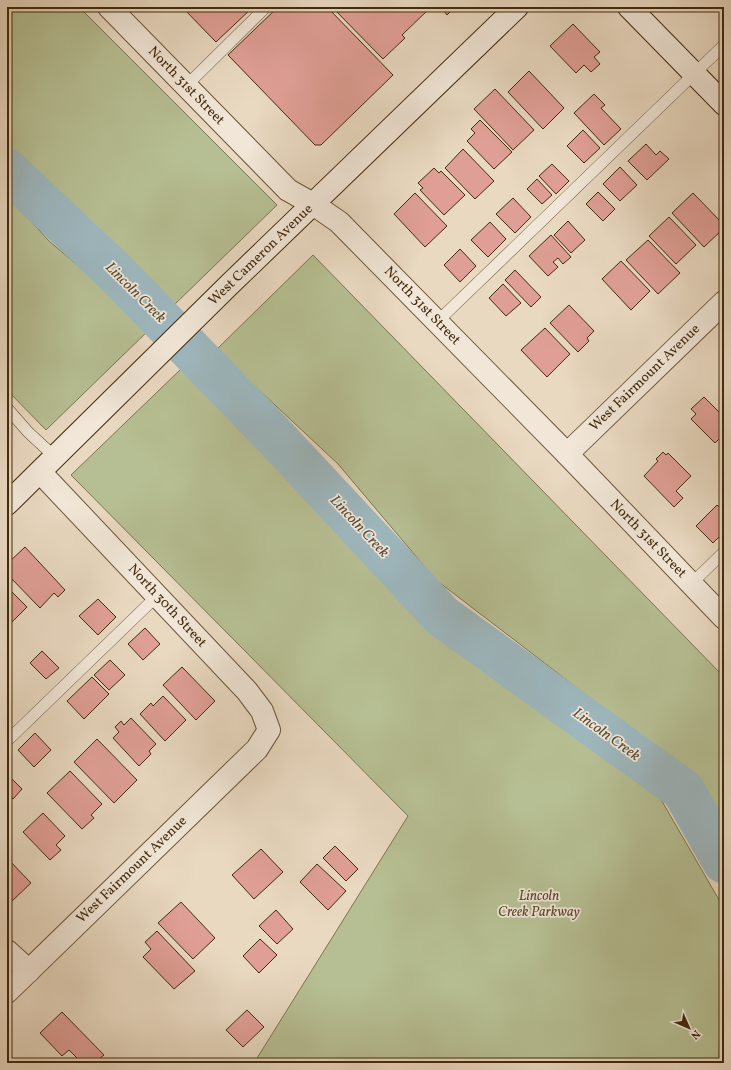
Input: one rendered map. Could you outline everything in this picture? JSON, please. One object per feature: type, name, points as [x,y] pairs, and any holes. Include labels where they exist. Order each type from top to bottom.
[{"type":"street","name":"North 31st Street","points":[[109,7],[288,190],[340,222],[567,454],[724,618]]},
{"type":"street","name":"West Cameron Avenue","points":[[7,504],[127,385],[517,7]]},
{"type":"street","points":[[630,7],[724,104]]},
{"type":"street","name":"West Fairmount Avenue","points":[[567,454],[724,302]]},
{"type":"street","name":"North 30th Street","points":[[47,465],[157,596],[247,691],[262,711],[269,730],[257,749]]},
{"type":"street","name":"West Fairmount Avenue","points":[[7,992],[257,749]]},
{"type":"street","points":[[7,951],[29,971]]},
{"type":"lane","points":[[186,86],[266,7]]},
{"type":"lane","points":[[437,322],[724,45]]},
{"type":"lane","points":[[7,408],[28,432],[47,465]]},
{"type":"lane","points":[[691,584],[724,552]]},
{"type":"lane","points":[[7,741],[157,596]]},
{"type":"green space","points":[[7,7],[79,7],[277,205],[173,306],[7,149]]},
{"type":"green space","points":[[7,195],[49,241],[151,328],[46,430],[7,390]]},
{"type":"green space","points":[[313,255],[724,677],[724,830],[696,779],[436,580],[338,464],[216,350]]},
{"type":"green space","name":"Lincoln Creek Parkway","points":[[181,369],[442,637],[659,796],[722,905],[719,1063],[254,1063],[408,816],[71,475]]},
{"type":"building","points":[[182,7],[253,7],[216,42]]},
{"type":"building","points":[[278,7],[327,7],[393,75],[321,145],[315,145],[228,55]]},
{"type":"building","points":[[332,7],[431,7],[402,35],[405,38],[383,59]]},
{"type":"building","points":[[441,7],[455,7],[447,15]]},
{"type":"building","points":[[573,24],[600,52],[594,57],[600,64],[591,72],[584,65],[576,73],[550,46]]},
{"type":"building","points":[[529,71],[564,108],[543,129],[508,92]]},
{"type":"building","points":[[495,89],[534,130],[513,150],[474,109]]},
{"type":"building","points":[[594,94],[605,105],[601,108],[621,129],[604,145],[574,113]]},
{"type":"building","points":[[480,120],[512,152],[494,169],[467,141],[475,133],[471,129]]},
{"type":"building","points":[[583,130],[600,148],[584,163],[567,146]]},
{"type":"building","points":[[646,144],[656,155],[660,151],[669,159],[647,180],[628,161]]},
{"type":"building","points":[[463,149],[494,181],[475,199],[445,168]]},
{"type":"building","points":[[552,164],[569,181],[556,194],[539,176]]},
{"type":"building","points":[[620,167],[637,185],[620,201],[603,184]]},
{"type":"building","points":[[434,168],[439,173],[441,171],[465,195],[444,215],[420,190],[423,188],[418,183]]},
{"type":"building","points":[[537,179],[552,195],[542,204],[527,189]]},
{"type":"building","points":[[598,192],[615,209],[603,221],[586,204]]},
{"type":"building","points":[[415,193],[447,226],[425,247],[394,214]]},
{"type":"building","points":[[693,193],[724,225],[724,228],[704,247],[672,213]]},
{"type":"building","points":[[513,198],[531,217],[515,233],[496,214]]},
{"type":"building","points":[[669,217],[696,245],[676,264],[649,236]]},
{"type":"building","points":[[568,221],[585,240],[571,253],[554,235]]},
{"type":"building","points":[[490,222],[506,239],[488,257],[471,240]]},
{"type":"building","points":[[551,235],[571,257],[563,264],[558,258],[553,262],[558,267],[548,276],[529,256]]},
{"type":"building","points":[[648,240],[680,273],[658,294],[626,260]]},
{"type":"building","points":[[460,249],[476,266],[460,282],[444,265]]},
{"type":"building","points":[[621,261],[650,291],[631,310],[602,279]]},
{"type":"building","points":[[515,270],[541,297],[531,307],[505,280]]},
{"type":"building","points":[[503,284],[521,303],[506,316],[489,298]]},
{"type":"building","points":[[569,305],[594,331],[587,338],[589,341],[578,352],[550,323]]},
{"type":"building","points":[[545,328],[570,354],[547,377],[521,350]]},
{"type":"building","points":[[704,397],[724,417],[724,443],[720,438],[715,443],[691,419],[696,414],[691,409]]},
{"type":"building","points":[[663,452],[666,455],[668,453],[691,476],[676,491],[683,498],[674,507],[644,476],[658,461],[656,459]]},
{"type":"building","points":[[717,505],[724,512],[724,532],[713,543],[696,526]]},
{"type":"building","points":[[25,547],[65,590],[58,597],[54,593],[40,608],[7,574],[7,564]]},
{"type":"building","points":[[7,587],[27,607],[7,627]]},
{"type":"building","points":[[98,599],[116,617],[98,635],[79,616]]},
{"type":"building","points":[[145,628],[160,644],[143,660],[128,644]]},
{"type":"building","points":[[42,651],[59,668],[46,679],[30,663]]},
{"type":"building","points":[[110,660],[125,675],[109,690],[94,675]]},
{"type":"building","points":[[182,667],[215,701],[196,720],[163,685]]},
{"type":"building","points":[[92,677],[109,694],[84,719],[67,701]]},
{"type":"building","points":[[163,696],[186,720],[165,741],[140,714],[151,703],[153,706]]},
{"type":"building","points":[[131,718],[156,744],[149,751],[151,754],[139,766],[113,738],[119,732],[115,727],[121,721],[124,725]]},
{"type":"building","points":[[35,733],[51,750],[34,767],[18,750]]},
{"type":"building","points":[[97,739],[137,780],[114,803],[74,762]]},
{"type":"building","points":[[70,771],[102,804],[91,815],[94,818],[82,829],[47,793]]},
{"type":"building","points":[[7,774],[22,789],[13,799],[7,793]]},
{"type":"building","points":[[43,813],[65,836],[56,845],[61,850],[50,860],[23,832]]},
{"type":"building","points":[[335,846],[358,869],[346,881],[323,858]]},
{"type":"building","points":[[261,849],[283,872],[254,899],[232,875]]},
{"type":"building","points":[[7,858],[31,883],[10,903],[7,900]]},
{"type":"building","points":[[317,864],[346,891],[328,910],[300,882]]},
{"type":"building","points":[[181,902],[215,938],[193,959],[158,923]]},
{"type":"building","points":[[276,910],[293,929],[277,944],[259,926]]},
{"type":"building","points":[[157,931],[195,971],[174,989],[143,957],[151,949],[145,942]]},
{"type":"building","points":[[260,939],[277,955],[259,973],[243,956]]},
{"type":"building","points":[[247,1010],[264,1027],[243,1047],[226,1030]]},
{"type":"building","points":[[62,1012],[104,1055],[94,1063],[82,1063],[69,1050],[62,1056],[40,1033]]},
{"type":"waterway","name":"Lincoln Creek","points":[[7,170],[116,273],[279,441],[442,616],[683,790],[724,862]]}]
